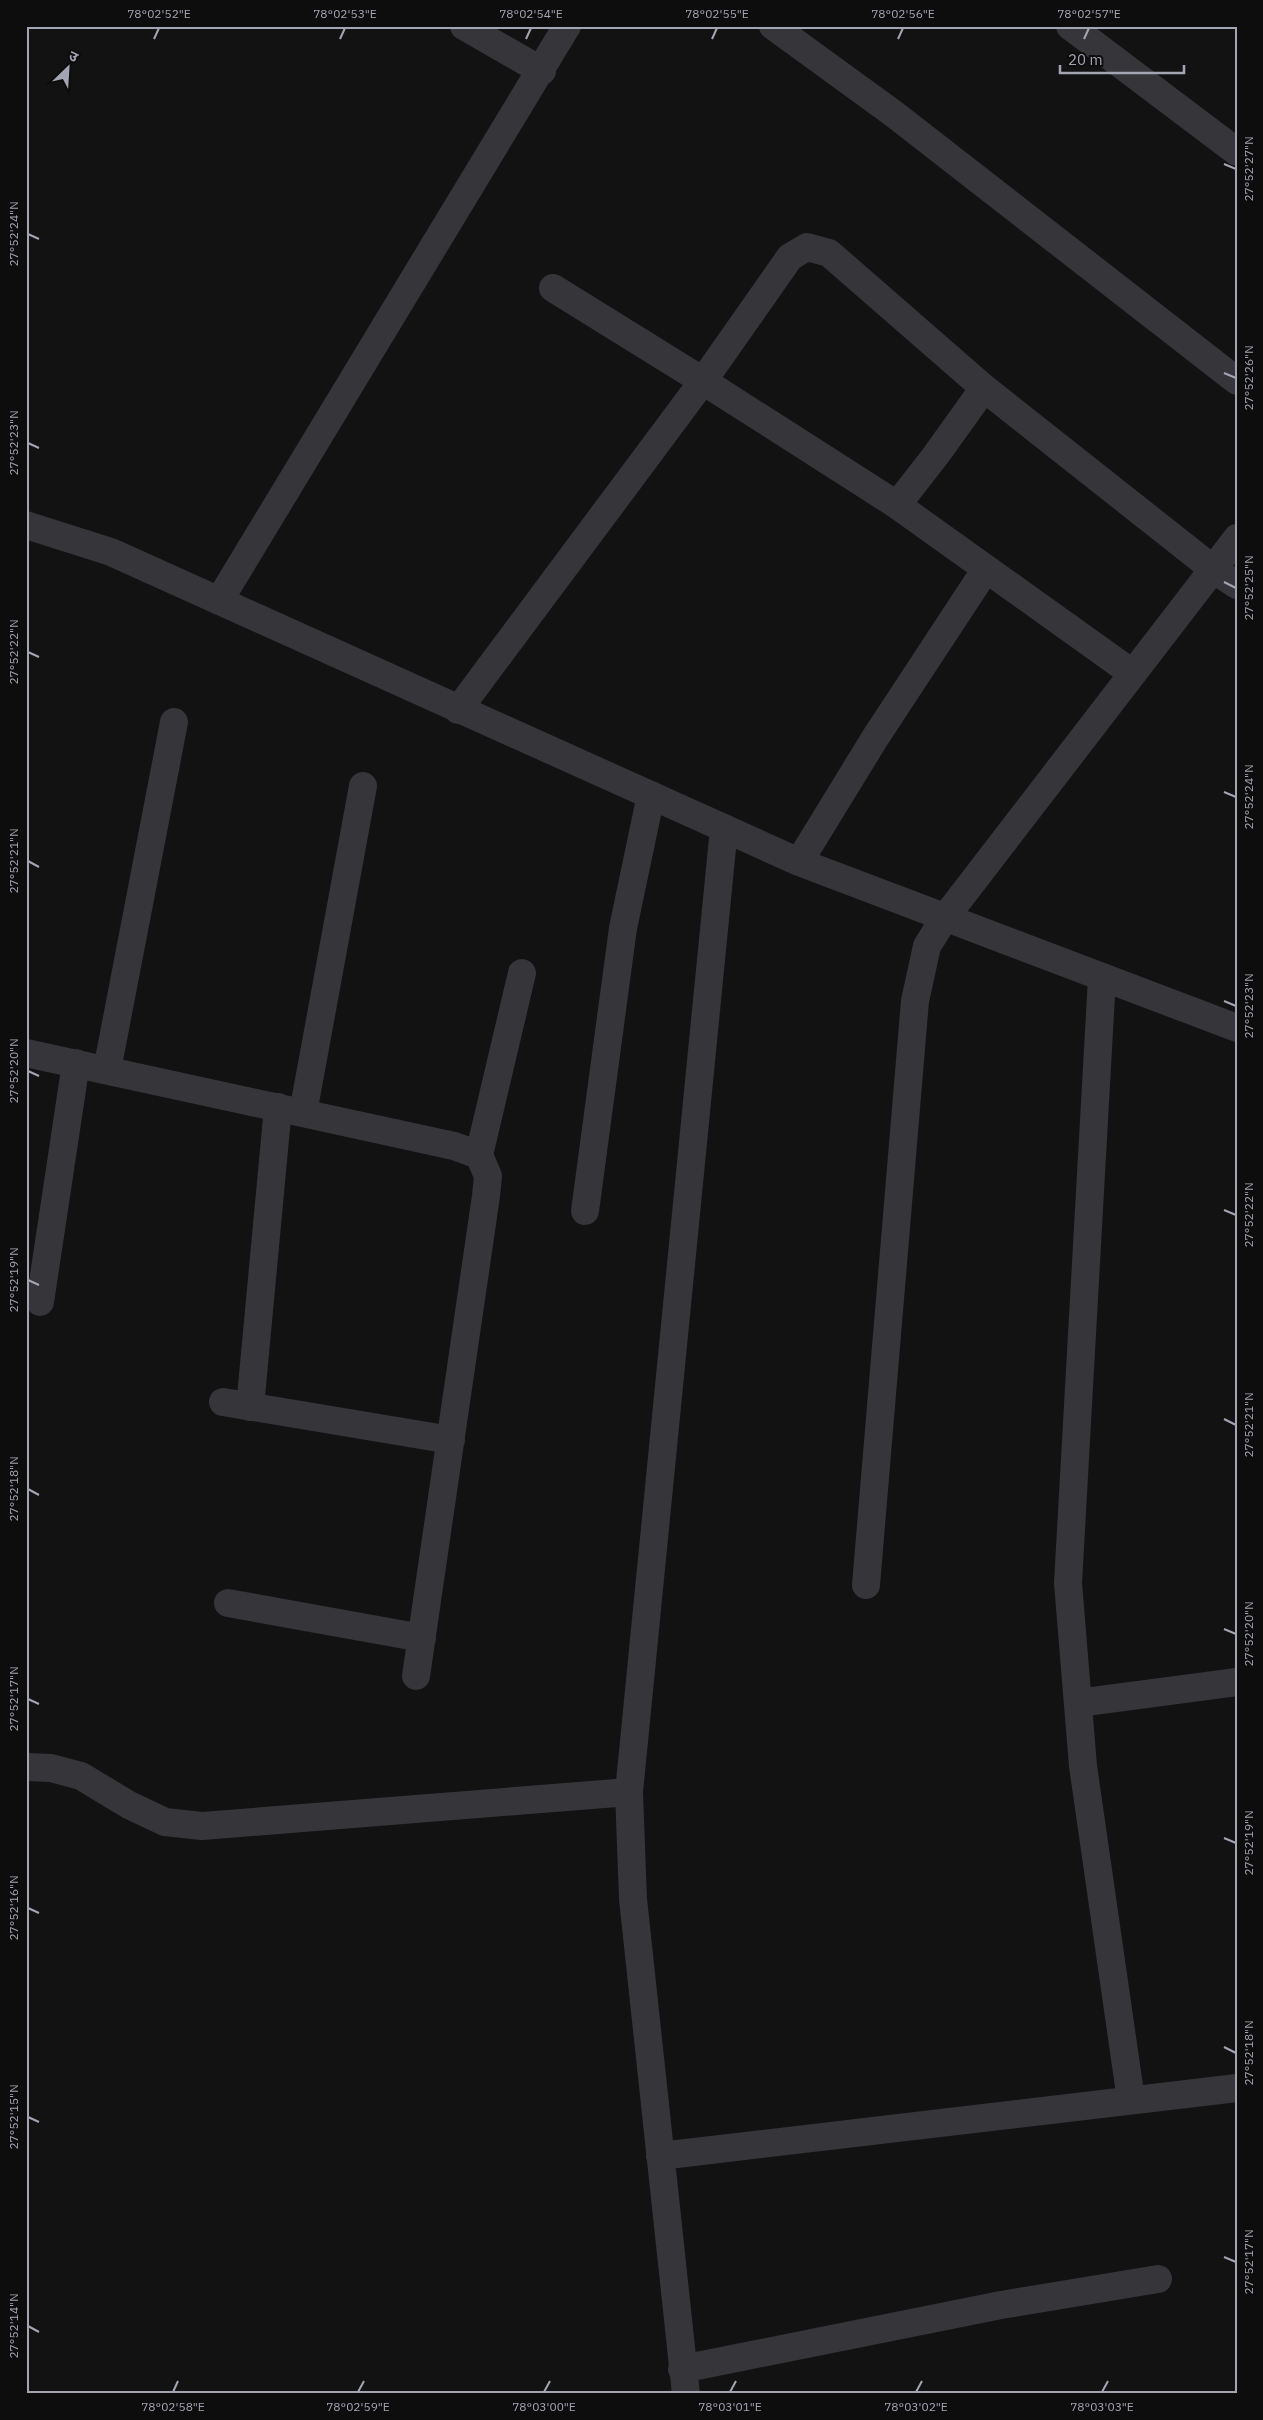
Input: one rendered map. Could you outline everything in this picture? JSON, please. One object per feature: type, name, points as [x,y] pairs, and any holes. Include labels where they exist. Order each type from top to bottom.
[{"type":"street","points":[[464,26],[542,71]]},
{"type":"street","points":[[219,601],[542,71],[567,26]]},
{"type":"street","points":[[773,26],[894,114],[1237,381]]},
{"type":"street","points":[[1070,26],[1237,152]]},
{"type":"street","points":[[458,710],[703,381],[790,257],[806,247],[829,253],[984,388],[1213,569],[1237,585]]},
{"type":"street","points":[[553,288],[897,505],[1132,673]]},
{"type":"street","points":[[897,505],[984,388]]},
{"type":"street","points":[[26,525],[110,552],[799,862],[944,919],[1237,1028]]},
{"type":"street","points":[[866,1584],[915,1001],[927,946],[944,919],[1237,538]]},
{"type":"street","points":[[799,862],[875,738],[986,569]]},
{"type":"street","points":[[107,1070],[174,722]]},
{"type":"street","points":[[250,1407],[291,1110],[363,786]]},
{"type":"street","points":[[586,1210],[623,928],[651,795]]},
{"type":"street","points":[[724,828],[629,1792],[633,1900],[684,2382],[1001,2305],[1158,2279]]},
{"type":"street","points":[[416,1676],[488,1176],[479,1155],[522,973]]},
{"type":"street","points":[[1102,978],[1068,1583],[1083,1766],[1131,2100]]},
{"type":"street","points":[[26,1053],[454,1146],[479,1155]]},
{"type":"street","points":[[40,1302],[76,1063]]},
{"type":"street","points":[[223,1402],[451,1440]]},
{"type":"street","points":[[228,1603],[422,1638]]},
{"type":"street","points":[[1078,1703],[1237,1682]]},
{"type":"street","points":[[26,1767],[52,1768],[81,1776],[129,1805],[165,1822],[202,1826],[629,1792]]},
{"type":"street","points":[[660,2156],[1237,2088]]}]
